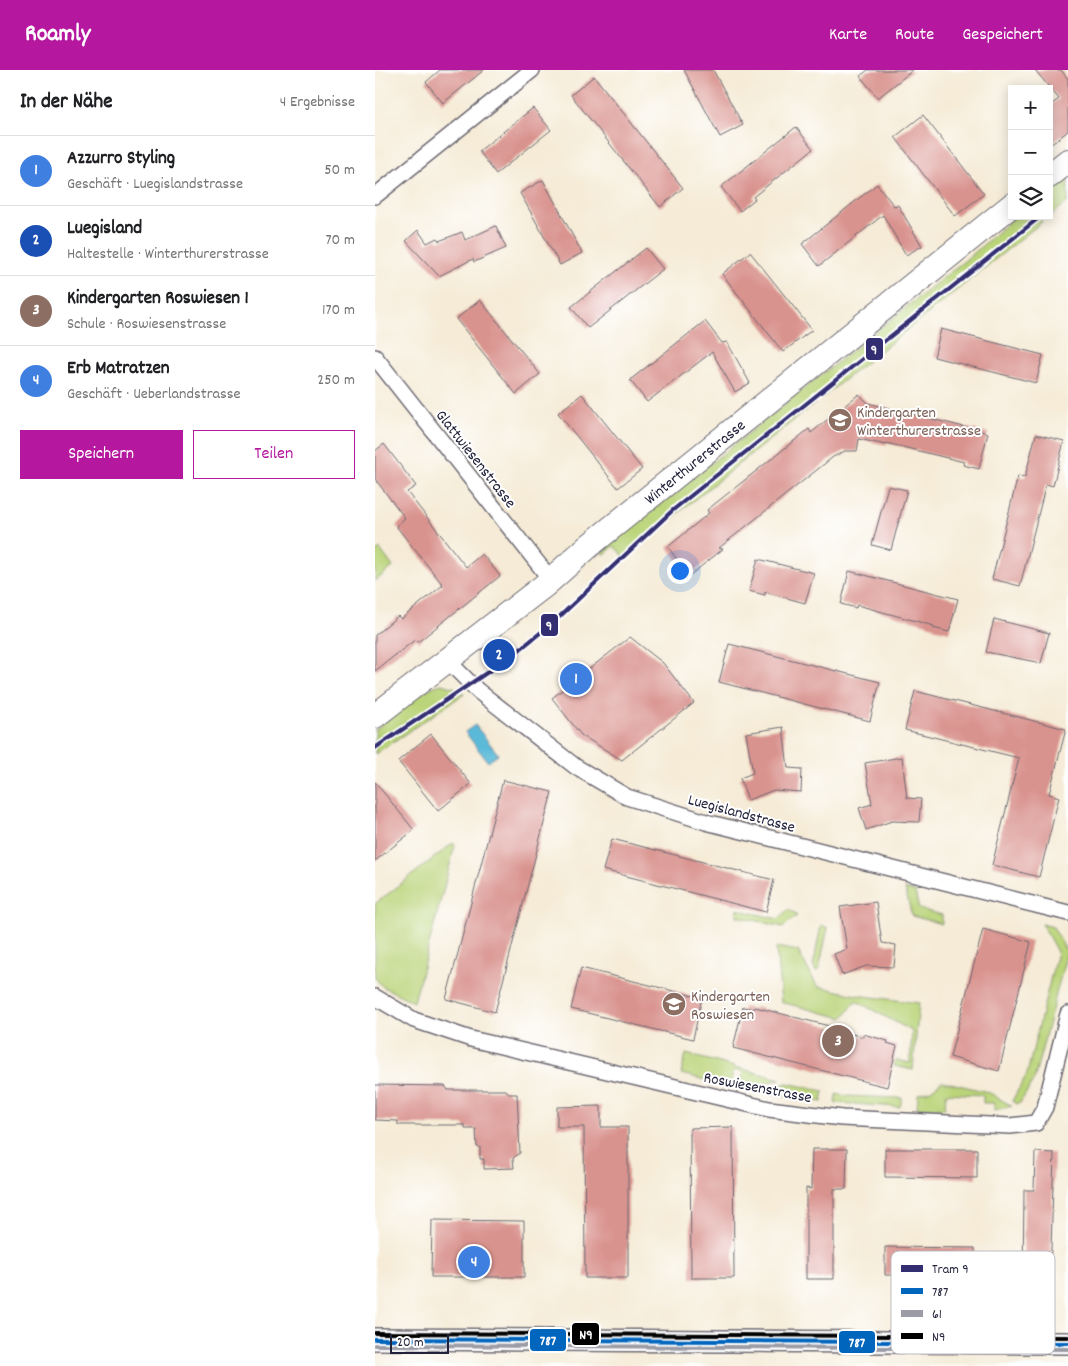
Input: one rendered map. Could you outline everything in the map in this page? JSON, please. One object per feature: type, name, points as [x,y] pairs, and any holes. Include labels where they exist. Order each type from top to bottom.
[{"type":"main road","points":[[1050,175],[1068,161]]},
{"type":"main road","name":"Winterthurerstrasse","points":[[375,716],[551,580],[590,545],[1008,208]]},
{"type":"main road","points":[[375,1339],[891,1342]]},
{"type":"main road","points":[[1055,1343],[1068,1343]]},
{"type":"street","points":[[375,196],[533,70]]},
{"type":"street","name":"Glattwiesenstrasse","points":[[375,357],[551,580]]},
{"type":"street","name":"Luegislandstrasse","points":[[448,661],[479,691],[576,767],[627,796],[706,822],[1068,913]]},
{"type":"street","name":"Roswiesenstrasse","points":[[375,997],[414,1020],[471,1039],[769,1109],[842,1118],[1010,1126],[1036,1123],[1045,1107],[1068,1014]]},
{"type":"green space","points":[[1068,176],[1068,202],[1053,214],[1053,186]]},
{"type":"green space","points":[[1011,220],[1040,220],[1042,222],[690,503],[626,559],[614,546],[604,555],[601,551],[974,253]]},
{"type":"green space","points":[[380,549],[393,567],[375,581],[375,553]]},
{"type":"green space","points":[[442,684],[456,688],[464,694],[375,754],[375,730],[416,697]]},
{"type":"green space","points":[[453,843],[455,845],[414,1002],[383,987],[375,978],[375,904]]},
{"type":"green space","points":[[905,889],[915,892],[919,909],[942,915],[942,924],[912,916]]},
{"type":"green space","points":[[737,909],[778,919],[789,909],[797,916],[783,927],[737,916]]},
{"type":"green space","points":[[1042,924],[1053,927],[1067,952],[1034,1080],[1020,1103],[1017,1104],[1012,1101],[1027,1074],[1057,952]]},
{"type":"green space","points":[[821,925],[828,928],[819,969],[816,972],[813,966]]},
{"type":"green space","points":[[776,947],[798,951],[817,986],[856,995],[919,1003],[913,1070],[894,1066],[896,1060],[910,1063],[912,1031],[856,1001],[843,1018],[781,1002]]},
{"type":"green space","points":[[686,1054],[780,1079],[747,1089],[739,1088],[743,1072],[734,1070],[730,1086],[681,1074]]},
{"type":"green space","points":[[942,1081],[988,1092],[1012,1106],[994,1110],[994,1103],[983,1103],[983,1095],[946,1093],[945,1108],[917,1108],[918,1094],[931,1090]]},
{"type":"green space","points":[[787,1083],[824,1091],[822,1102],[761,1092]]},
{"type":"green space","points":[[837,1094],[902,1098],[900,1107],[835,1103]]},
{"type":"water","points":[[475,725],[498,754],[488,762],[465,732]]},
{"type":"building","points":[[440,70],[484,70],[443,103],[426,82]]},
{"type":"building","points":[[684,70],[713,70],[743,125],[720,137]]},
{"type":"building","points":[[868,70],[913,70],[878,98],[860,76]]},
{"type":"building","points":[[1035,70],[1061,70],[1068,79],[1068,131],[1053,143],[1053,103],[1059,99],[1053,92],[1053,85],[1047,85]]},
{"type":"building","points":[[594,76],[683,188],[660,207],[571,95]]},
{"type":"building","points":[[533,108],[551,130],[496,174],[479,151]]},
{"type":"building","points":[[923,115],[984,194],[955,216],[895,137]]},
{"type":"building","points":[[796,127],[813,149],[753,197],[755,199],[740,211],[721,187]]},
{"type":"building","points":[[543,180],[582,253],[560,265],[520,193]]},
{"type":"building","points":[[877,184],[894,206],[898,205],[922,246],[906,255],[883,215],[819,266],[802,244]]},
{"type":"building","points":[[496,226],[506,248],[474,262],[473,259],[439,276],[406,241],[418,230],[427,243],[437,238],[439,241],[462,232],[465,240]]},
{"type":"building","points":[[646,248],[663,269],[588,328],[571,307]]},
{"type":"building","points":[[750,252],[812,330],[783,352],[722,274]]},
{"type":"building","points":[[480,300],[540,374],[516,394],[456,319]]},
{"type":"building","points":[[705,321],[722,343],[727,342],[750,383],[735,392],[712,352],[647,402],[630,380]]},
{"type":"building","points":[[941,329],[1043,355],[1036,383],[934,357]]},
{"type":"building","points":[[582,394],[642,469],[618,488],[558,413]]},
{"type":"building","points":[[859,394],[868,403],[988,433],[979,469],[963,465],[964,462],[886,443],[886,445],[859,439],[857,451],[845,451],[833,457],[719,548],[723,549],[689,576],[668,547],[709,513],[707,510],[809,429],[811,433]]},
{"type":"building","points":[[1036,434],[1064,441],[1053,486],[1046,484],[1020,586],[992,579],[1018,476],[1025,477]]},
{"type":"building","points":[[384,444],[416,486],[407,492],[466,567],[482,554],[500,576],[418,642],[416,639],[375,671],[375,635],[398,616],[401,619],[443,585],[396,526],[405,518],[375,479],[375,451]]},
{"type":"building","points":[[888,486],[907,490],[891,550],[872,545]]},
{"type":"building","points":[[758,559],[814,573],[805,603],[765,592],[765,595],[749,591]]},
{"type":"building","points":[[849,571],[958,599],[949,632],[933,628],[934,626],[857,605],[856,608],[841,604]]},
{"type":"building","points":[[994,619],[1049,633],[1041,663],[986,652]]},
{"type":"building","points":[[630,637],[663,663],[694,703],[622,760],[581,735],[552,698]]},
{"type":"building","points":[[729,644],[880,682],[870,721],[719,682]]},
{"type":"building","points":[[915,691],[1066,729],[1049,794],[1059,797],[1039,877],[992,865],[1019,758],[905,730]]},
{"type":"building","points":[[783,727],[788,768],[802,769],[801,792],[774,790],[748,800],[740,778],[753,773],[746,733]]},
{"type":"building","points":[[431,734],[471,784],[438,811],[398,761]]},
{"type":"building","points":[[902,757],[907,798],[921,799],[919,822],[892,821],[866,830],[859,808],[872,804],[865,763]]},
{"type":"building","points":[[503,780],[552,792],[495,1012],[446,999]]},
{"type":"building","points":[[375,782],[414,830],[375,861]]},
{"type":"building","points":[[612,839],[774,880],[766,912],[603,870]]},
{"type":"building","points":[[876,902],[882,943],[896,945],[894,967],[866,966],[842,975],[834,954],[847,949],[840,907]]},
{"type":"building","points":[[983,929],[1031,942],[999,1071],[950,1057]]},
{"type":"building","points":[[581,968],[702,998],[693,1039],[571,1009]]},
{"type":"building","points":[[743,1007],[754,1009],[755,1007],[833,1027],[833,1029],[863,1037],[863,1034],[888,1041],[887,1043],[897,1046],[887,1087],[733,1048]]},
{"type":"building","points":[[375,1085],[445,1086],[448,1090],[506,1090],[509,1094],[517,1094],[520,1153],[513,1158],[514,1168],[484,1169],[484,1159],[480,1159],[480,1147],[477,1147],[476,1129],[465,1129],[465,1125],[398,1125],[398,1121],[375,1120]]},
{"type":"building","points":[[601,1106],[601,1127],[628,1127],[628,1278],[585,1278],[584,1127],[557,1127],[557,1107]]},
{"type":"building","points":[[733,1127],[734,1278],[691,1278],[690,1128]]},
{"type":"building","points":[[812,1149],[847,1149],[846,1189],[834,1189],[834,1279],[806,1279],[806,1188],[811,1189]]},
{"type":"building","points":[[885,1149],[977,1149],[977,1178],[885,1177]]},
{"type":"building","points":[[1035,1152],[1054,1153],[1051,1251],[1023,1251],[1024,1190],[1034,1190]]},
{"type":"building","points":[[432,1220],[524,1221],[524,1277],[431,1277]]},
{"type":"building","points":[[885,1247],[975,1248],[975,1251],[891,1251],[891,1275],[885,1275]]},
{"type":"tram line","name":"9","points":[[375,748],[513,655],[556,620],[673,510],[1036,220]]},
{"type":"transit line","name":"N9","points":[[375,1333],[891,1336]]},
{"type":"transit line","name":"N9","points":[[1055,1337],[1068,1337]]},
{"type":"transit line","name":"787","points":[[375,1339],[891,1342]]},
{"type":"transit line","name":"787","points":[[1055,1343],[1068,1343]]},
{"type":"transit line","name":"61","points":[[375,1345],[891,1348]]},
{"type":"transit line","name":"61","points":[[1055,1349],[1068,1349]]},
{"type":"place","name":"Kindergarten Winterthurerstrasse","points":[[840,420]]},
{"type":"place","name":"Luegisland","points":[[499,655]]},
{"type":"place","name":"Azzurro Styling","points":[[576,679]]},
{"type":"place","name":"Kindergarten Roswiesen","points":[[674,1004]]},
{"type":"place","name":"Kindergarten Roswiesen 1","points":[[838,1041]]},
{"type":"place","name":"Erb Matratzen","points":[[474,1262]]}]
